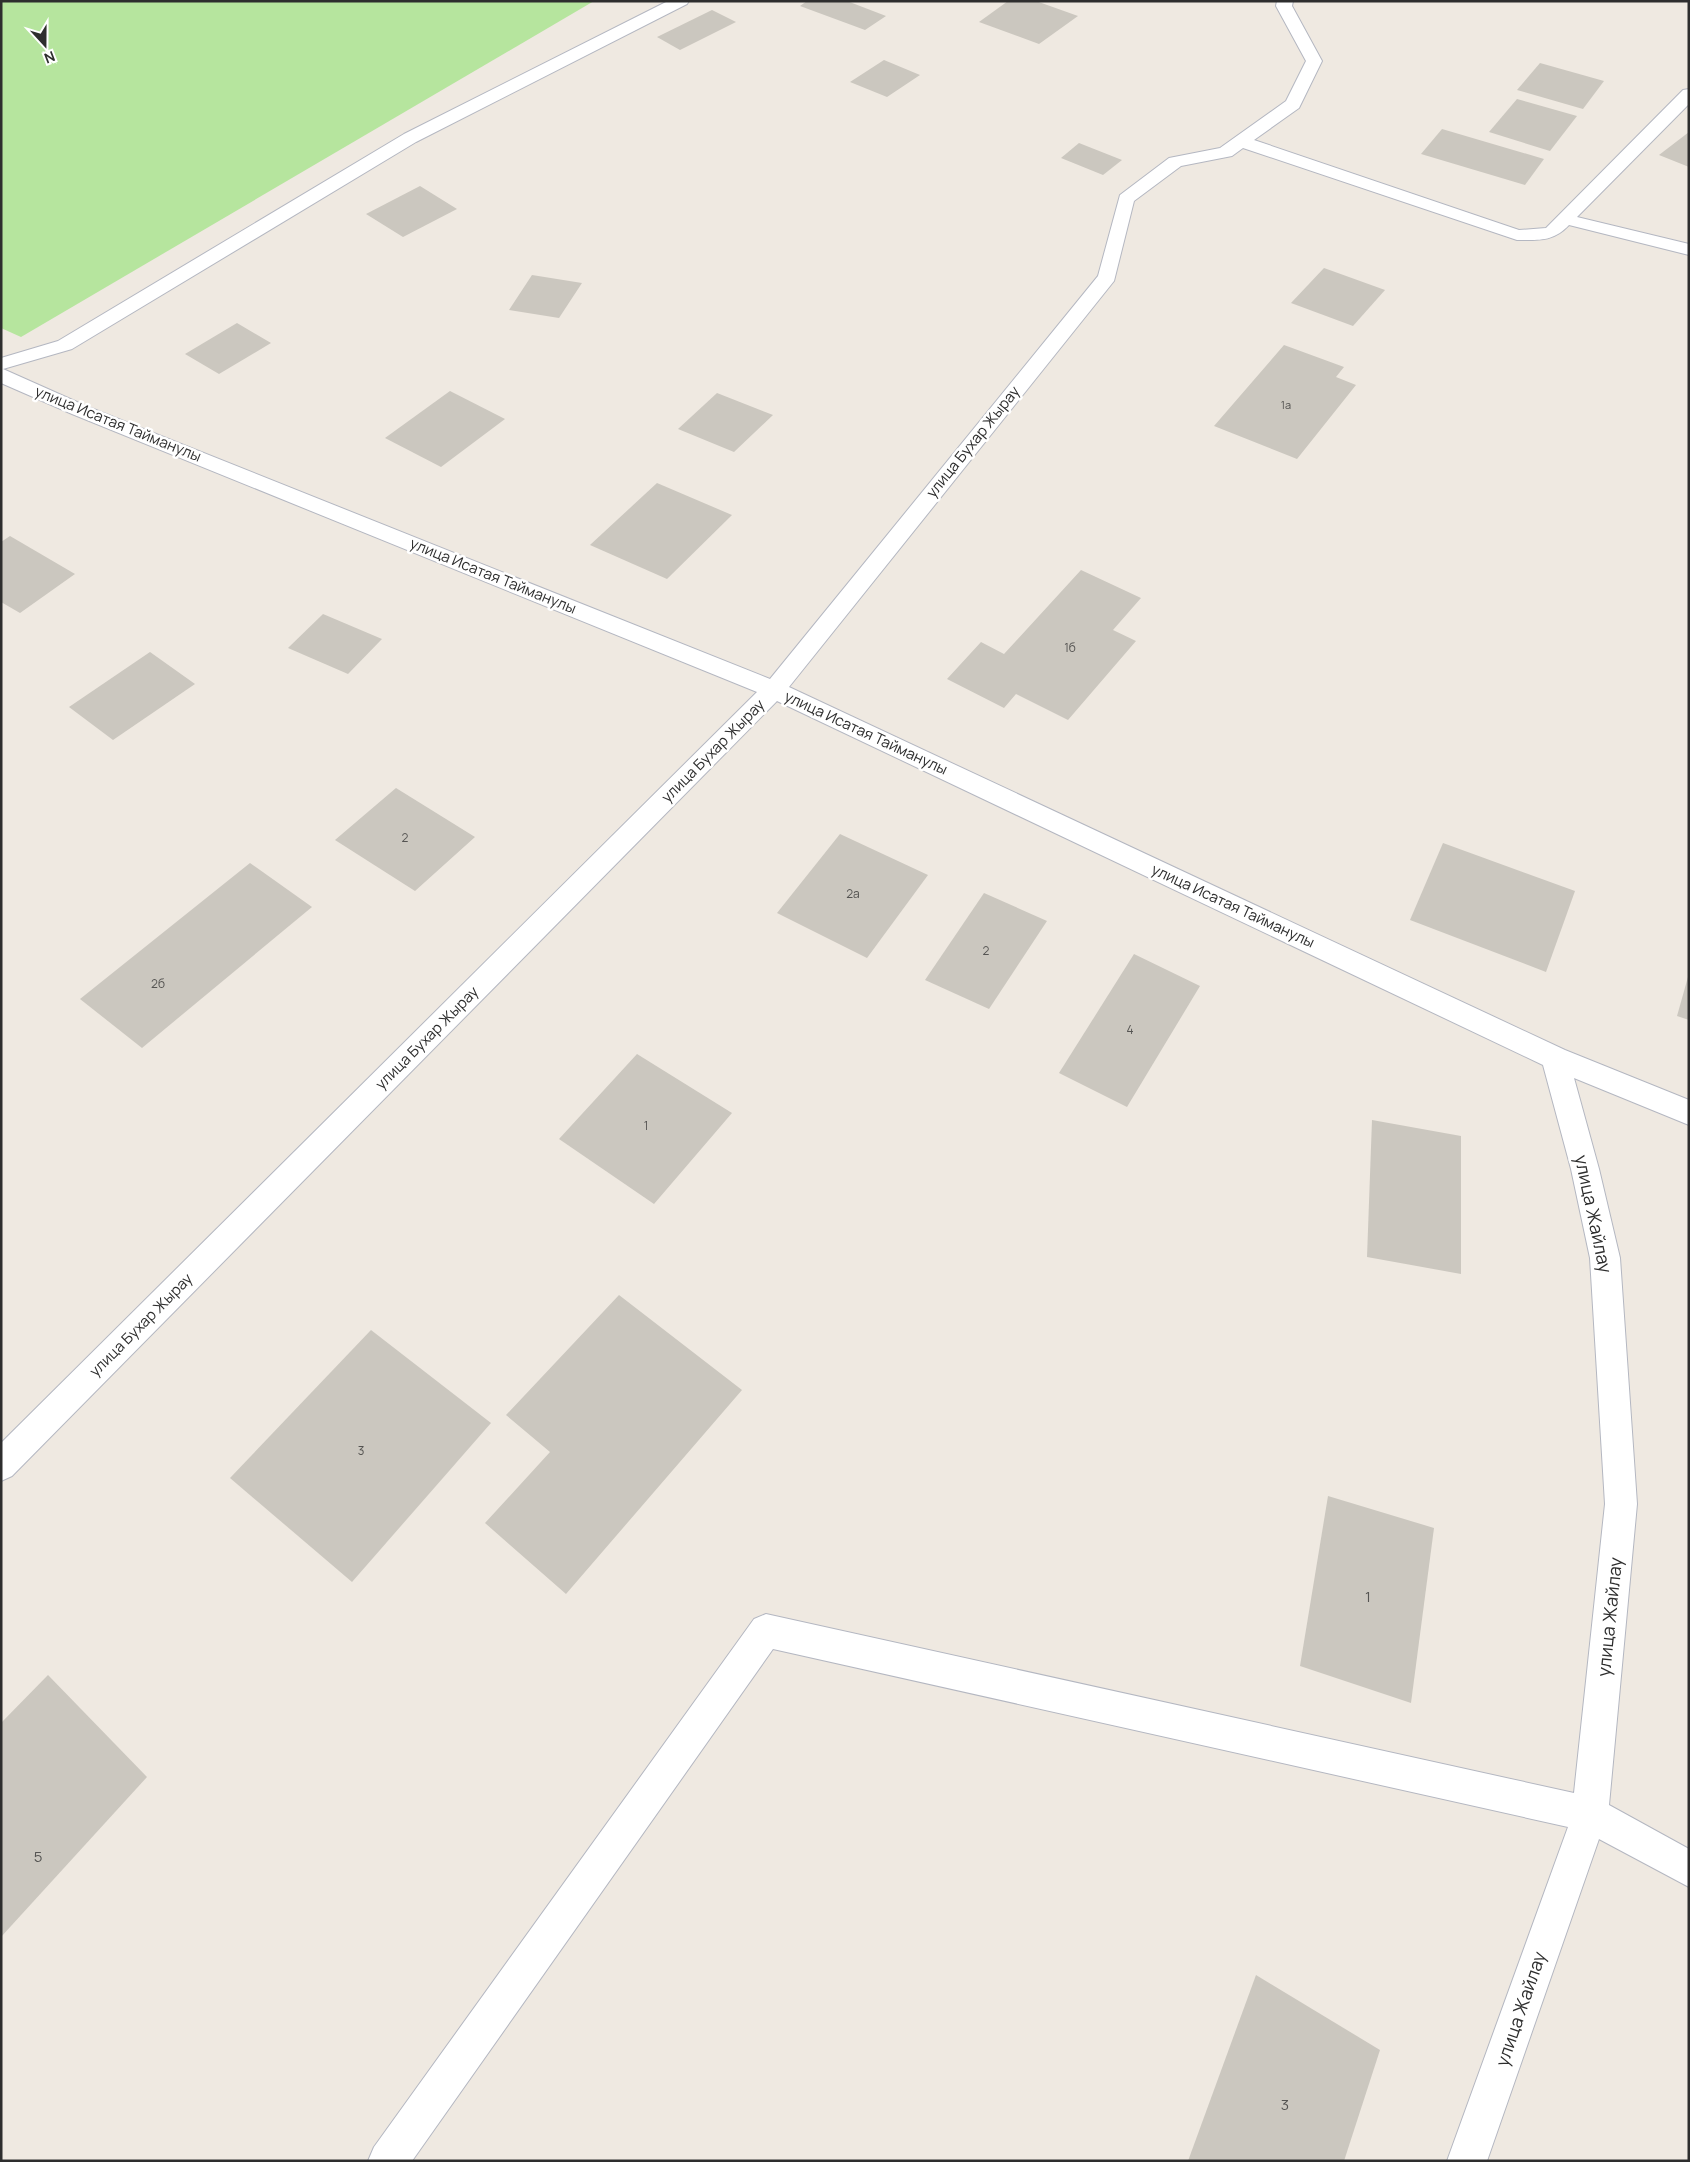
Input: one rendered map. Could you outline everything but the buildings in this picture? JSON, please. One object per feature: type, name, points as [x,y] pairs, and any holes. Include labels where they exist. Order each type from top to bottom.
[{"type":"street","points":[[1,364],[65,345],[410,138],[681,1]]},
{"type":"street","name":"улица Бухар Жырау","points":[[1,1465],[774,690],[1107,277],[1126,199],[1175,162],[1226,152],[1293,104],[1314,61],[1284,6],[1285,1]]},
{"type":"street","points":[[1241,141],[1517,235],[1540,235],[1552,232],[1689,94]]},
{"type":"street","points":[[1565,219],[1689,250]]},
{"type":"street","name":"улица Исатая Тайманулы","points":[[1,376],[88,413],[774,690],[1555,1058],[1689,1113]]},
{"type":"street","name":"улица Жайлау","points":[[1467,2161],[1590,1814],[1621,1504],[1605,1258],[1585,1169],[1555,1058]]},
{"type":"street","points":[[388,2161],[766,1632],[1590,1814],[1689,1869]]},
{"type":"green space","points":[[1,1],[594,1],[21,337],[1,328]]}]
